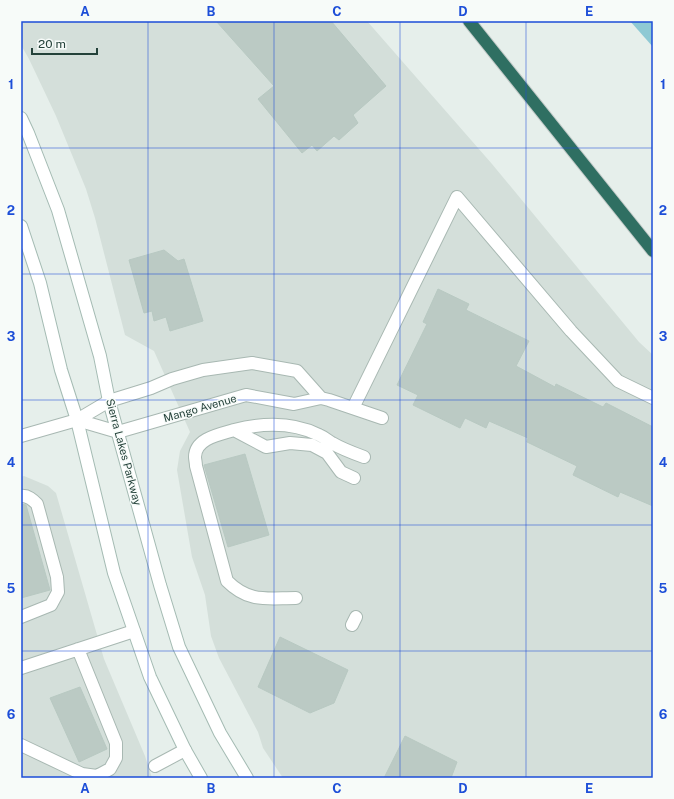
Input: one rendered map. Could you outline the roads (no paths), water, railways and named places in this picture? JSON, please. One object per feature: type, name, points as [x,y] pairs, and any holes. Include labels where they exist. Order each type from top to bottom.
[{"type":"highway","points":[[469,21],[653,251]]},
{"type":"street","name":"Sierra Lakes Parkway","points":[[21,118],[58,210],[100,356],[109,401],[160,585],[179,647],[220,733],[247,778]]},
{"type":"street","points":[[353,408],[457,197],[571,331],[618,381],[653,398]]},
{"type":"street","points":[[21,226],[40,283],[61,370],[77,420],[114,574],[150,677],[185,750],[201,778]]},
{"type":"street","points":[[21,436],[77,420],[109,401],[151,388],[172,379],[203,370],[252,363],[297,372],[320,398],[382,418]]},
{"type":"street","name":"Mango Avenue","points":[[118,432],[246,395],[294,404],[320,398]]},
{"type":"street","points":[[77,420],[118,432]]},
{"type":"street","points":[[296,598],[256,598],[244,594],[234,588],[228,581],[195,456],[197,448],[205,440],[234,430],[258,425],[280,424],[297,427],[319,435],[342,448],[364,457]]},
{"type":"street","points":[[234,430],[266,447],[290,443],[312,445],[326,453],[341,472],[354,478]]},
{"type":"street","points":[[21,496],[25,496],[33,500],[37,504],[57,577],[58,592],[51,604],[21,617]]},
{"type":"street","points":[[21,668],[134,631]]},
{"type":"street","points":[[21,745],[82,774],[98,776],[110,769],[116,758],[116,743],[78,649]]},
{"type":"street","points":[[155,766],[185,750]]},
{"type":"water","points":[[630,21],[653,21],[653,47]]}]
